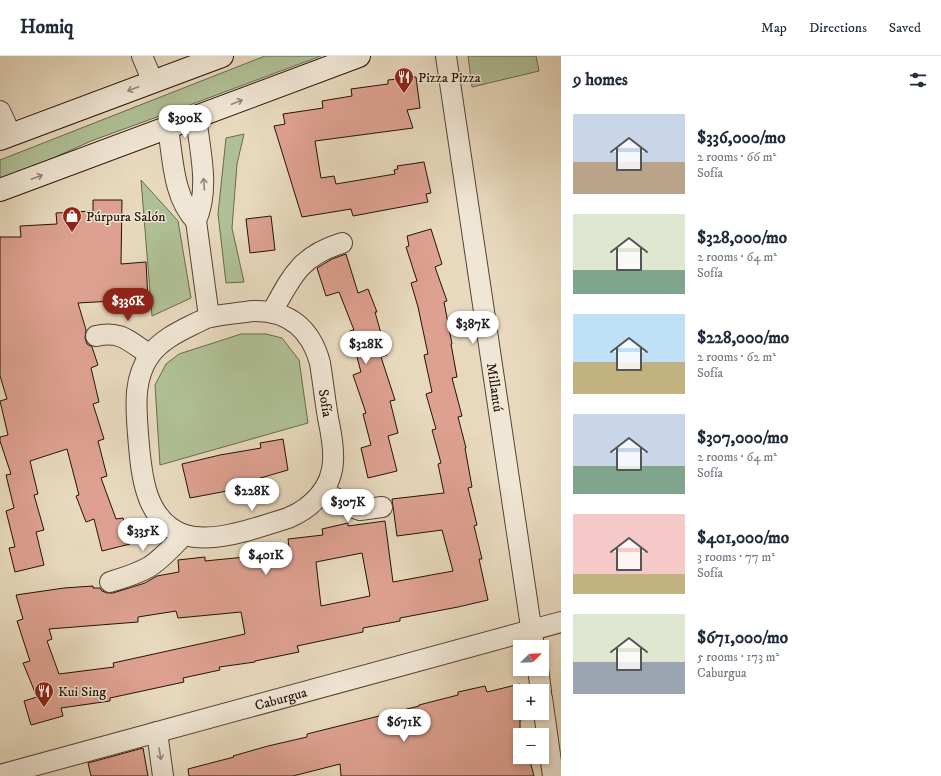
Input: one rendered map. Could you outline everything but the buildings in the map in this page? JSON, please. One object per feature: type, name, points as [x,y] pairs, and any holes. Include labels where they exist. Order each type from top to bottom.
[{"type":"main road","points":[[5,137],[222,56]]},
{"type":"main road","points":[[0,190],[359,56]]},
{"type":"street","points":[[142,56],[154,82]]},
{"type":"street","name":"Millantú","points":[[446,56],[533,638]]},
{"type":"street","points":[[0,111],[5,137]]},
{"type":"street","points":[[196,117],[204,190],[201,211],[196,221],[209,317]]},
{"type":"street","points":[[168,128],[180,196],[189,214],[196,221]]},
{"type":"street","points":[[272,312],[288,282],[305,262],[316,253],[342,243]]},
{"type":"street","name":"Sofía","points":[[253,311],[272,312],[288,318],[299,325],[307,334],[317,352],[320,364],[333,446],[333,462],[330,477],[323,491],[308,508],[288,518],[224,536],[197,538],[175,531],[166,525],[159,517],[148,498],[141,473],[136,398],[137,382],[142,368],[150,355],[161,343],[171,336],[209,317],[253,311]]},
{"type":"street","points":[[96,336],[112,333],[119,335],[150,355]]},
{"type":"street","points":[[323,491],[351,507],[360,510],[382,507]]},
{"type":"street","points":[[110,582],[142,571],[150,566],[164,555],[184,534]]},
{"type":"street","name":"Caburgua","points":[[0,775],[157,732],[533,638],[561,622]]},
{"type":"street","points":[[545,720],[553,776]]},
{"type":"street","points":[[157,732],[163,776]]},
{"type":"green space","points":[[265,56],[321,56],[91,141],[0,182],[0,160]]},
{"type":"green space","points":[[468,56],[536,56],[539,71],[472,87]]},
{"type":"green space","points":[[244,134],[237,164],[232,228],[244,282],[226,283],[218,214],[226,138]]},
{"type":"green space","points":[[141,180],[178,221],[191,298],[152,316]]},
{"type":"green space","points":[[241,334],[266,334],[282,338],[299,360],[308,423],[160,465],[155,385],[166,364],[179,354]]},
{"type":"place","name":"Pizza Pizza","points":[[404,94]]},
{"type":"place","name":"Púrpura Salón","points":[[72,233]]},
{"type":"place","name":"Kui Sing","points":[[44,708]]}]
